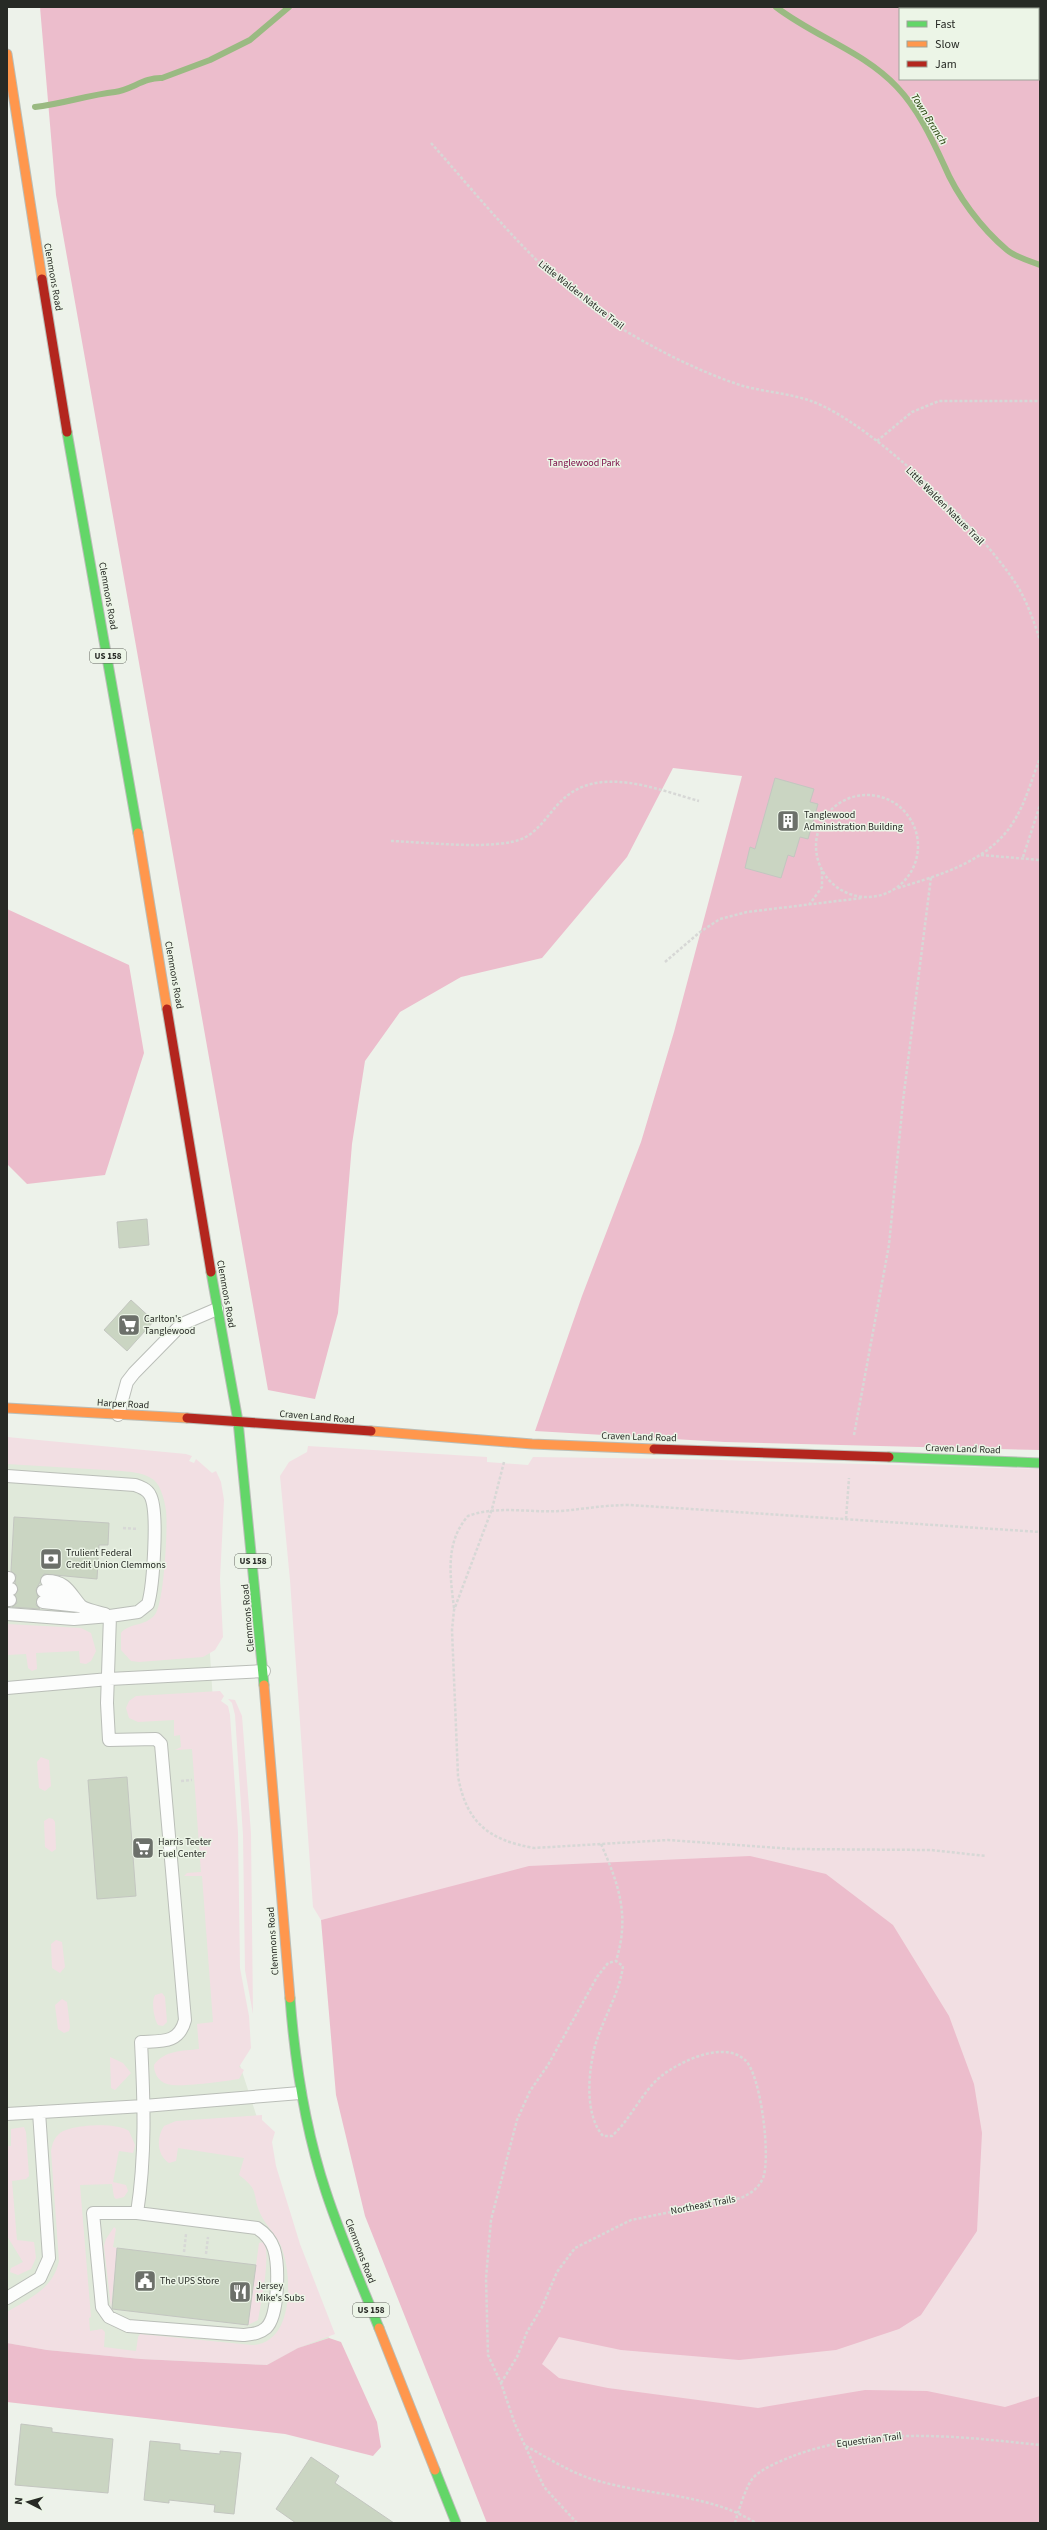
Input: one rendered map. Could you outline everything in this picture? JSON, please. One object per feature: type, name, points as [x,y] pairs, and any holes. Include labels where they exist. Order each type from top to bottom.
[{"type":"main road","name":"Clemmons Road","points":[[7,54],[20,146],[124,749],[217,1309],[238,1421],[264,1671],[286,1968],[300,2093],[312,2145],[326,2193],[456,2523]]},
{"type":"main road","name":"Harper Road","points":[[7,1408],[238,1421]]},
{"type":"main road","name":"Craven Land Road","points":[[238,1421],[508,1442],[1040,1463]]},
{"type":"lane","points":[[118,1415],[127,1382],[134,1373],[182,1324],[217,1309]]},
{"type":"lane","points":[[7,1476],[135,1485],[143,1488],[151,1496],[154,1530],[148,1604],[138,1612],[74,1619],[7,1614]]},
{"type":"lane","points":[[81,1606],[75,1596],[60,1583],[44,1591],[81,1606],[110,1616]]},
{"type":"lane","points":[[110,1616],[107,1703],[109,1740],[156,1738],[161,1744],[184,2013],[183,2030],[175,2038],[141,2042],[144,2106],[143,2172],[137,2213]]},
{"type":"lane","points":[[7,1688],[109,1679],[264,1671]]},
{"type":"lane","points":[[7,2114],[144,2106],[300,2093]]},
{"type":"lane","points":[[7,2298],[40,2278],[49,2258],[39,2112]]},
{"type":"lane","points":[[93,2213],[137,2213],[250,2227],[264,2232],[271,2242],[276,2260],[277,2279],[274,2310],[266,2328],[256,2334],[243,2335],[128,2326],[109,2317],[102,2307],[93,2213]]},
{"type":"path","name":"Little Walden Nature Trail","points":[[431,142],[527,252],[617,325],[662,352],[739,384],[811,401],[857,426],[877,441],[937,496],[992,553],[1018,587],[1040,640]]},
{"type":"path","points":[[877,441],[912,412],[940,401],[1040,402]]},
{"type":"path","points":[[665,962],[700,932],[720,919],[747,912],[872,897],[931,877],[981,855],[1000,840],[1015,820],[1040,758]]},
{"type":"path","points":[[391,841],[504,843],[525,837],[567,795],[586,784],[608,781],[625,782],[699,801]]},
{"type":"path","points":[[809,905],[822,887],[822,870],[816,848],[821,825],[828,814],[848,799],[867,796],[885,799],[905,813],[916,835],[918,847],[912,871],[895,889]]},
{"type":"path","points":[[1023,858],[1040,804]]},
{"type":"path","points":[[981,855],[1040,860]]},
{"type":"path","points":[[822,870],[838,888],[860,897],[872,897]]},
{"type":"path","points":[[846,1519],[851,1456],[889,1245],[903,1101],[931,877]]},
{"type":"path","points":[[454,1610],[492,1510],[508,1442]]},
{"type":"path","points":[[986,1856],[931,1850],[792,1848],[668,1840],[534,1848],[514,1844],[495,1837],[479,1824],[468,1810],[461,1794],[458,1776],[452,1630],[454,1610],[450,1567],[455,1535],[468,1516],[492,1510],[558,1511],[601,1504],[1040,1532]]},
{"type":"path","points":[[577,2523],[544,2487],[515,2424],[501,2383],[488,2355],[486,2278],[491,2220],[517,2120],[530,2092],[548,2066],[597,1978],[608,1963],[616,1961],[623,1940],[624,1911],[615,1876],[601,1844]]},
{"type":"path","name":"Northeast Trails","points":[[501,2383],[517,2357],[527,2332],[542,2307],[557,2272],[575,2248],[631,2220],[741,2198],[756,2190],[763,2177],[766,2154],[765,2127],[754,2078],[745,2060],[733,2054],[714,2052],[694,2058],[670,2070],[655,2081],[624,2125],[612,2136],[603,2136],[596,2127],[590,2092],[594,2050],[621,1980],[622,1966],[616,1961]]},
{"type":"path","name":"Equestrian Trail","points":[[735,2523],[738,2511],[753,2478],[782,2461],[820,2446],[874,2438],[932,2434],[1040,2445]]},
{"type":"path","points":[[526,2446],[567,2468],[594,2480],[687,2498],[738,2511],[756,2523]]},
{"type":"shaded area","points":[[7,1437],[186,1454],[192,1456],[189,1461],[194,1463],[196,1459],[212,1473],[216,1471],[221,1482],[224,1500],[220,1579],[223,1637],[215,1650],[203,1657],[139,1662],[131,1661],[121,1650],[121,1633],[129,1627],[148,1620],[156,1613],[159,1605],[166,1547],[166,1511],[161,1490],[154,1480],[143,1474],[126,1471],[7,1464]]},
{"type":"shaded area","points":[[7,1445],[199,1480],[235,2050],[329,2338],[298,2348],[267,2365],[7,2343]]},
{"type":"shaded area","points":[[308,1446],[487,1457],[487,1462],[528,1465],[533,1457],[684,1459],[1040,1469],[1040,2523],[504,2523],[333,1917],[321,1920],[313,1907],[290,1580],[280,1476],[289,1462],[307,1452]]},
{"type":"shaded area","points":[[7,1624],[81,1628],[91,1633],[96,1651],[91,1661],[86,1664],[80,1663],[79,1651],[36,1653],[37,1669],[32,1671],[28,1668],[26,1654],[7,1655]]},
{"type":"shaded area","points":[[220,1691],[224,1696],[221,1701],[228,1706],[230,1715],[238,1832],[240,1968],[249,2016],[251,2048],[239,2067],[244,2070],[239,2079],[202,2084],[173,2085],[164,2083],[159,2079],[154,2065],[163,2056],[174,2052],[199,2049],[197,2024],[213,2022],[202,1876],[184,1876],[187,1873],[201,1872],[192,1749],[175,1750],[181,1747],[180,1735],[174,1736],[174,1720],[138,1722],[129,1718],[126,1708],[129,1701],[136,1696]]},
{"type":"shaded area","points":[[228,1699],[235,1700],[242,1716],[251,1833],[253,2014],[245,1970],[243,1835],[235,1715],[232,1703]]},
{"type":"shaded area","points":[[41,1757],[49,1760],[51,1786],[45,1791],[39,1788],[37,1762]]},
{"type":"shaded area","points":[[49,1818],[53,1819],[55,1822],[56,1849],[52,1852],[45,1847],[44,1821]]},
{"type":"shaded area","points":[[56,1940],[62,1942],[65,1967],[60,1973],[52,1968],[51,1944]]},
{"type":"shaded area","points":[[162,1993],[165,1997],[167,2022],[163,2026],[158,2025],[154,2015],[153,2006],[155,1995]]},
{"type":"shaded area","points":[[62,1999],[67,2002],[70,2027],[69,2031],[64,2033],[58,2029],[55,2005]]},
{"type":"shaded area","points":[[110,2057],[123,2063],[131,2073],[115,2090],[111,2088]]},
{"type":"shaded area","points":[[262,2115],[262,2120],[275,2132],[272,2142],[276,2166],[300,2244],[335,2334],[298,2348],[267,2365],[141,2359],[47,2350],[7,2343],[7,2312],[32,2297],[46,2286],[52,2279],[59,2261],[51,2151],[54,2142],[57,2136],[64,2131],[94,2125],[123,2128],[129,2131],[135,2145],[133,2153],[119,2151],[113,2182],[126,2185],[128,2191],[124,2197],[116,2199],[114,2197],[112,2184],[80,2185],[91,2317],[89,2318],[90,2331],[102,2329],[105,2332],[104,2347],[136,2351],[138,2337],[140,2334],[252,2345],[266,2342],[276,2333],[283,2321],[287,2306],[287,2274],[281,2246],[260,2213],[253,2189],[239,2175],[244,2158],[178,2148],[176,2161],[169,2163],[162,2156],[159,2146],[161,2131],[164,2126],[176,2121]]},
{"type":"shaded area","points":[[24,2127],[26,2132],[29,2176],[26,2179],[12,2181],[17,2240],[34,2242],[36,2258],[31,2269],[18,2275],[10,2272],[11,2268],[23,2262],[7,2236],[7,2146],[11,2146],[11,2129]]},
{"type":"shaded area","points":[[114,2227],[116,2229],[113,2247],[117,2248],[111,2308],[104,2246],[106,2239]]},
{"type":"shaded area","points":[[264,2242],[266,2249],[266,2268],[258,2320],[248,2325],[259,2243]]},
{"type":"green space","name":"Tanglewood Park","points":[[40,7],[1040,7],[1040,1450],[725,1442],[535,1431],[582,1296],[641,1142],[674,1032],[742,776],[673,768],[627,857],[542,958],[461,977],[400,1012],[365,1061],[352,1144],[338,1313],[315,1399],[268,1390],[56,195]]},
{"type":"green space","points":[[7,909],[129,965],[144,1053],[105,1175],[27,1184],[7,1164]]},
{"type":"green space","points":[[750,1856],[826,1874],[893,1925],[949,2016],[974,2084],[982,2133],[977,2231],[921,2315],[899,2329],[836,2350],[739,2360],[621,2350],[559,2337],[542,2364],[559,2378],[608,2388],[758,2408],[865,2390],[927,2391],[1005,2407],[1040,2396],[1040,2523],[487,2523],[365,2216],[336,2095],[321,1920],[529,1866]]},
{"type":"green space","points":[[329,2338],[341,2342],[377,2422],[381,2447],[373,2456],[285,2434],[7,2402],[7,2343],[47,2350],[141,2359],[267,2365],[298,2348]]},
{"type":"building","name":"Tanglewood Administration Building","points":[[775,778],[814,789],[810,802],[818,804],[808,839],[800,837],[794,857],[788,855],[781,878],[745,868],[750,847],[755,849]]},
{"type":"building","points":[[147,1219],[149,1245],[119,1248],[117,1222]]},
{"type":"building","name":"Carlton's Tanglewood","points":[[131,1300],[154,1321],[127,1351],[104,1330]]},
{"type":"building","name":"Trulient Federal Credit Union Clemmons","points":[[14,1517],[109,1523],[108,1545],[99,1545],[97,1579],[44,1574],[36,1590],[38,1597],[36,1605],[40,1609],[12,1607],[17,1603],[15,1595],[18,1590],[15,1583],[16,1575],[11,1571]]},
{"type":"building","name":"Harris Teeter Fuel Center","points":[[127,1777],[136,1896],[97,1899],[88,1780]]},
{"type":"building","points":[[117,2248],[256,2265],[248,2325],[112,2309]]},
{"type":"building","points":[[21,2424],[52,2428],[52,2432],[113,2439],[108,2493],[15,2485]]},
{"type":"building","points":[[150,2441],[180,2444],[180,2450],[220,2454],[220,2451],[241,2453],[234,2514],[214,2512],[215,2505],[169,2500],[169,2503],[144,2500]]},
{"type":"building","points":[[311,2457],[339,2476],[335,2483],[394,2523],[296,2523],[276,2509]]},
{"type":"waterway","points":[[35,107],[121,91],[150,79],[162,78],[210,60],[250,40],[289,7]]},
{"type":"waterway","name":"Town Branch","points":[[776,7],[791,18],[854,54],[884,74],[905,96],[918,114],[949,177],[979,222],[1010,252],[1018,257],[1040,265]]},
{"type":"traffic: fast","points":[[67,432],[138,833]]},
{"type":"traffic: fast","points":[[211,1272],[238,1421],[264,1685]]},
{"type":"traffic: fast","points":[[889,1457],[1040,1463]]},
{"type":"traffic: fast","points":[[290,1998],[298,2072],[312,2144],[338,2226],[379,2328]]},
{"type":"traffic: fast","points":[[435,2470],[456,2523]]},
{"type":"traffic: slow","points":[[7,54],[42,279]]},
{"type":"traffic: slow","points":[[138,833],[167,1009]]},
{"type":"traffic: slow","points":[[7,1408],[187,1418]]},
{"type":"traffic: slow","points":[[371,1431],[532,1444],[654,1449]]},
{"type":"traffic: slow","points":[[264,1685],[290,1998]]},
{"type":"traffic: slow","points":[[379,2328],[435,2470]]},
{"type":"traffic: jam","points":[[42,279],[67,432]]},
{"type":"traffic: jam","points":[[167,1009],[211,1272]]},
{"type":"traffic: jam","points":[[187,1418],[371,1431]]},
{"type":"traffic: jam","points":[[654,1449],[889,1457]]},
{"type":"place","name":"Tanglewood Administration Building","points":[[788,821]]},
{"type":"place","name":"Carlton's Tanglewood","points":[[129,1325]]},
{"type":"place","name":"Trulient Federal Credit Union Clemmons","points":[[51,1559]]},
{"type":"place","name":"Harris Teeter Fuel Center","points":[[143,1848]]},
{"type":"place","name":"The UPS Store","points":[[145,2281]]},
{"type":"place","name":"Jersey Mike's Subs","points":[[240,2292]]}]
